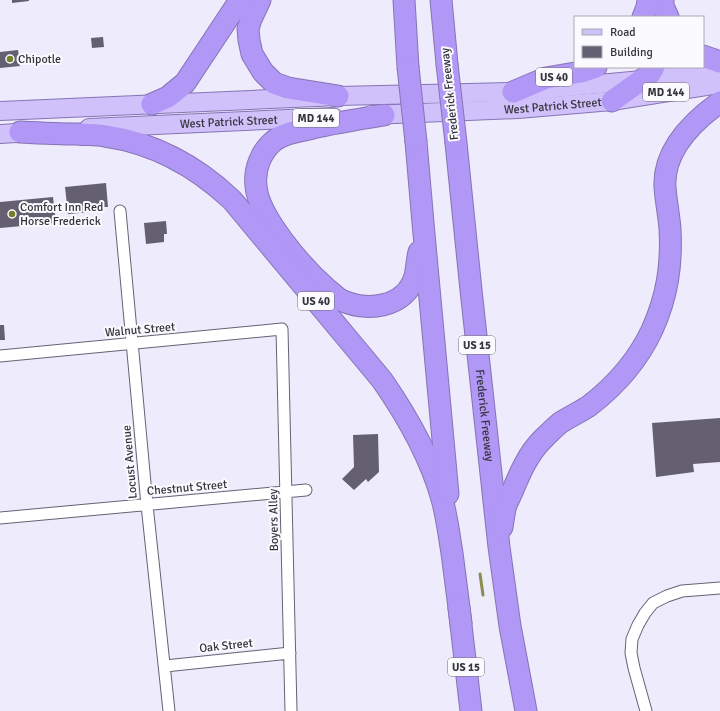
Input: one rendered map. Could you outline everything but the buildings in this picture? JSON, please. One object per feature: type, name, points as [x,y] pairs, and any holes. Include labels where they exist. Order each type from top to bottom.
[{"type":"highway","points":[[152,104],[168,97],[185,82],[240,0]]},
{"type":"highway","points":[[260,0],[250,18],[248,29],[252,54],[263,72],[274,83],[288,88],[338,96]]},
{"type":"highway","name":"Frederick Freeway","points":[[441,0],[471,290],[500,547],[510,626],[526,711]]},
{"type":"highway","name":"US 15","points":[[404,2],[408,67],[461,623],[471,711]]},
{"type":"highway","points":[[643,16],[647,8],[661,8]]},
{"type":"highway","points":[[704,56],[720,62]]},
{"type":"highway","name":"US 40","points":[[513,92],[546,78],[581,72],[593,68]]},
{"type":"highway","points":[[612,101],[648,73]]},
{"type":"highway","points":[[500,547],[505,508],[520,472],[531,454],[542,440],[560,423],[588,406],[617,381],[630,366],[648,338],[663,302],[670,265],[670,228],[665,186],[666,172],[669,162],[677,144],[689,128],[720,102]]},
{"type":"highway","points":[[384,115],[324,125],[288,134],[276,140],[265,150],[259,162],[256,175],[258,196],[269,219],[287,246],[315,278],[338,298],[353,305],[367,307],[379,306],[392,302],[402,296],[410,286],[415,276],[423,223]]},
{"type":"highway","name":"US 40","points":[[10,133],[104,135],[136,142],[187,165],[220,188],[232,200],[382,380],[411,425],[442,499],[448,523],[461,623]]},
{"type":"main road","name":"West Patrick Street","points":[[2,110],[338,96],[513,92],[648,73],[720,71]]},
{"type":"main road","name":"West Patrick Street","points":[[10,133],[123,126],[518,109],[612,101],[720,84]]},
{"type":"street","name":"Locust Avenue","points":[[120,211],[147,505],[169,711]]},
{"type":"street","name":"Walnut Street","points":[[0,356],[282,329]]},
{"type":"street","name":"Boyers Alley","points":[[282,329],[291,711]]},
{"type":"street","name":"Chestnut Street","points":[[0,518],[306,490]]},
{"type":"street","points":[[646,711],[631,653],[632,639],[644,613],[653,603],[682,591],[720,588]]},
{"type":"street","name":"Oak Street","points":[[165,666],[290,653]]},
{"type":"waterway","points":[[480,574],[483,595]]},
{"type":"place","name":"Chipotle","points":[[10,59]]},
{"type":"place","name":"Comfort Inn Red Horse Frederick","points":[[12,214]]}]
